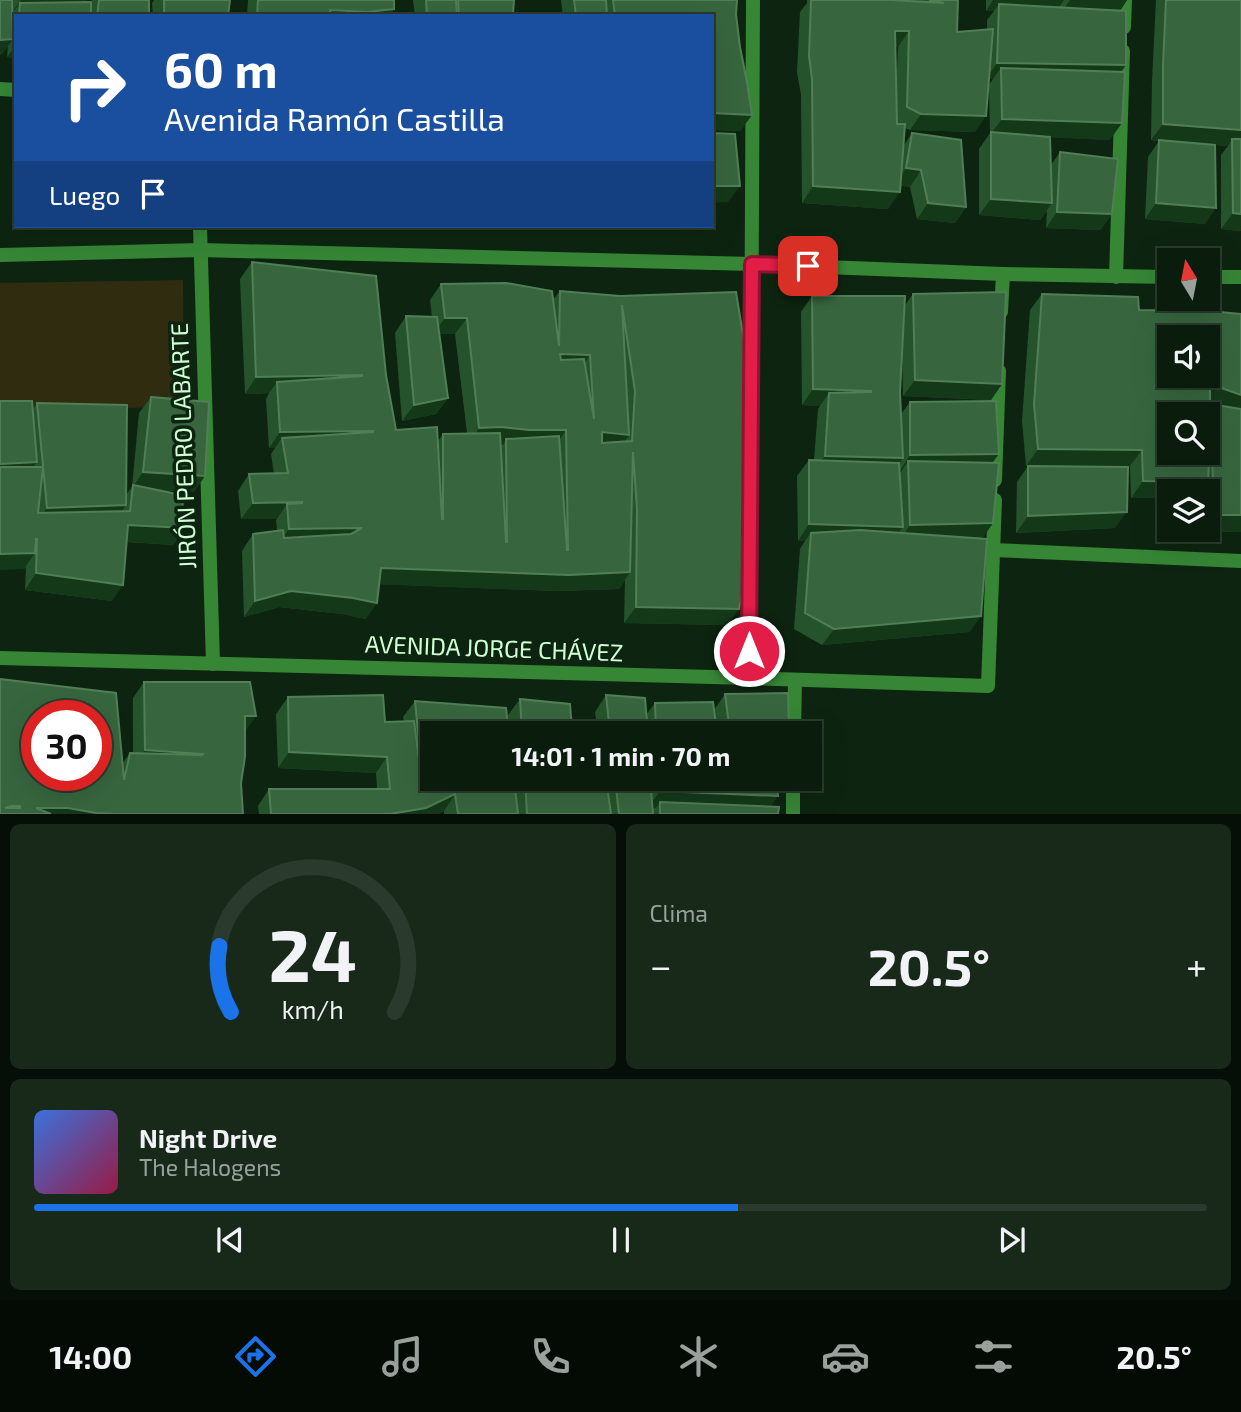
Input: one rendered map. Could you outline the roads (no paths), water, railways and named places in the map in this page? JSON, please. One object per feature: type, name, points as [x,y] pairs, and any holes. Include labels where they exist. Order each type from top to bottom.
[{"type":"street","points":[[751,416],[753,0]]},
{"type":"street","points":[[1116,277],[1125,0]]},
{"type":"street","name":"JIRÓN PEDRO LABARTE","points":[[200,228],[213,664]]},
{"type":"street","points":[[0,256],[201,250],[1157,277]]},
{"type":"street","points":[[1001,329],[1003,274]]},
{"type":"street","points":[[1220,277],[1241,277]]},
{"type":"street","points":[[1000,357],[993,550],[1241,561]]},
{"type":"street","points":[[749,678],[750,526]]},
{"type":"street","name":"AVENIDA JORGE CHÁVEZ","points":[[0,658],[988,687],[993,550]]},
{"type":"street","points":[[794,721],[796,680]]},
{"type":"street","points":[[793,791],[793,814]]}]
